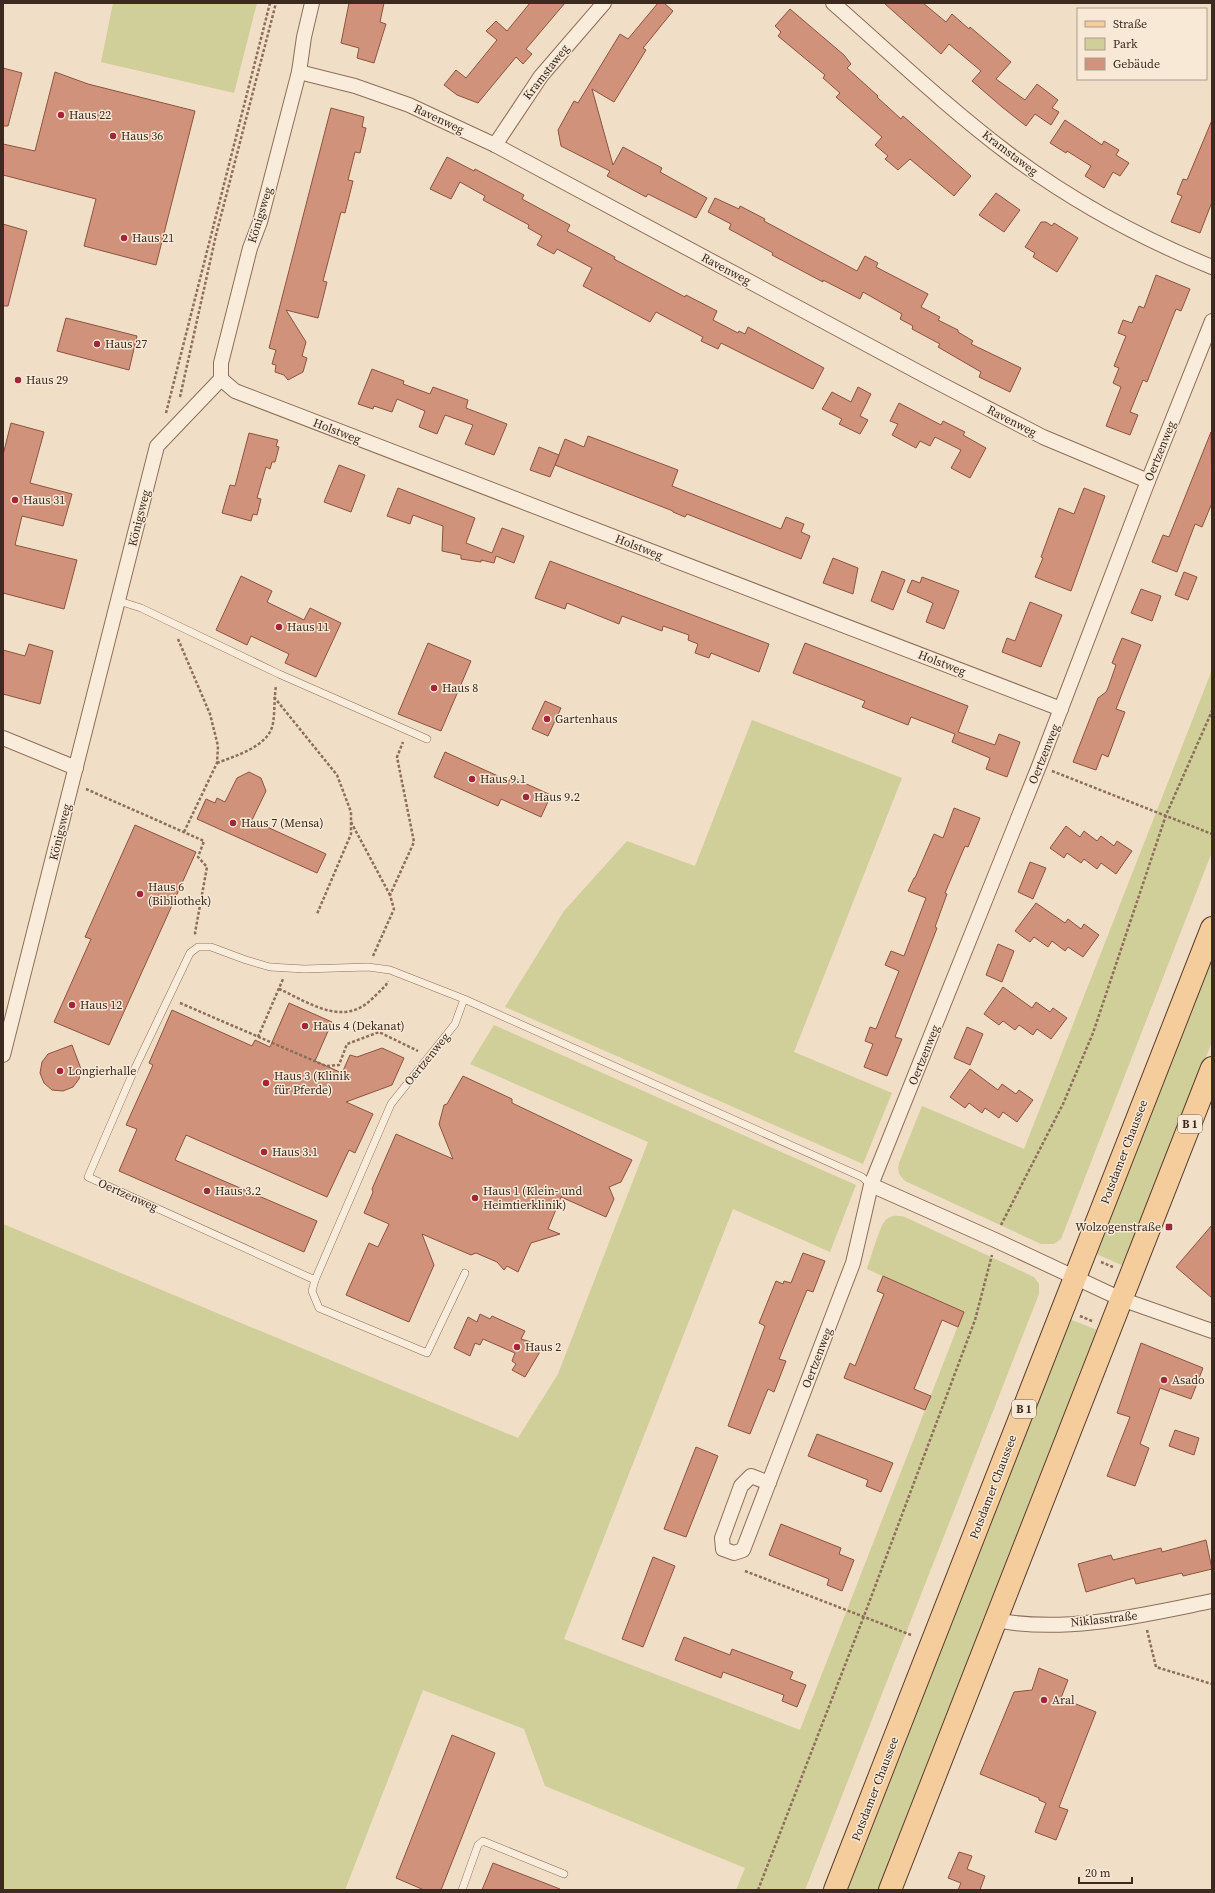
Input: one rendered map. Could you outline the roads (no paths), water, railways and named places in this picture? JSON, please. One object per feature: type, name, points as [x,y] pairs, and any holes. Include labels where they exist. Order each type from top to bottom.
[{"type":"main road","name":"Potsdamer Chaussee","points":[[835,1890],[1212,928]]},
{"type":"main road","name":"B 1","points":[[890,1890],[1212,1068]]},
{"type":"street","name":"Königsweg","points":[[3,1055],[157,446],[221,379],[220,363],[250,248],[260,222],[299,72],[304,37],[312,3]]},
{"type":"street","name":"Kramstaweg","points":[[495,145],[541,76],[604,3]]},
{"type":"street","name":"Kramstaweg","points":[[833,3],[1009,154],[1062,191],[1121,226],[1174,252],[1212,267]]},
{"type":"street","name":"Ravenweg","points":[[299,72],[355,86],[409,105],[495,145],[941,385],[1043,437],[1148,481]]},
{"type":"street","name":"Oertzenweg","points":[[769,1483],[751,1476],[741,1486],[722,1538],[723,1549],[734,1552],[743,1550],[769,1483],[853,1263],[871,1185],[1061,709],[1148,481],[1212,321]]},
{"type":"street","name":"Holstweg","points":[[221,379],[235,391],[1061,709]]},
{"type":"street","points":[[3,738],[76,768]]},
{"type":"street","points":[[871,1185],[1121,1299],[1212,1331]]},
{"type":"street","name":"Niklasstraße","points":[[996,1620],[1021,1625],[1079,1623],[1144,1615],[1212,1601]]},
{"type":"lane","points":[[119,601],[141,608],[279,674],[426,739]]},
{"type":"lane","name":"Oertzenweg","points":[[198,947],[211,947],[270,967],[368,967],[393,971],[464,999],[455,1024],[391,1104],[315,1280],[88,1177],[135,1068],[168,998],[190,953],[198,947]]},
{"type":"lane","points":[[464,999],[862,1177],[871,1185]]},
{"type":"lane","points":[[315,1280],[312,1291],[319,1308],[427,1353],[465,1273]]},
{"type":"lane","points":[[462,1890],[478,1845],[483,1841],[564,1874]]},
{"type":"place","name":"Haus 22","points":[[61,115]]},
{"type":"place","name":"Haus 36","points":[[113,136]]},
{"type":"place","name":"Haus 21","points":[[124,238]]},
{"type":"place","name":"Haus 27","points":[[97,344]]},
{"type":"place","name":"Haus 29","points":[[18,380]]},
{"type":"place","name":"Haus 31","points":[[15,500]]},
{"type":"place","name":"Haus 11","points":[[279,627]]},
{"type":"place","name":"Haus 8","points":[[434,688]]},
{"type":"place","name":"Gartenhaus","points":[[547,719]]},
{"type":"place","name":"Haus 9.1","points":[[472,779]]},
{"type":"place","name":"Haus 9.2","points":[[526,797]]},
{"type":"place","name":"Haus 7 (Mensa)","points":[[233,823]]},
{"type":"place","name":"Haus 6 (Bibliothek)","points":[[140,894]]},
{"type":"place","name":"Haus 12","points":[[72,1005]]},
{"type":"place","name":"Haus 4 (Dekanat)","points":[[305,1026]]},
{"type":"place","name":"Longierhalle","points":[[60,1071]]},
{"type":"place","name":"Haus 3 (Klinik für Pferde)","points":[[266,1083]]},
{"type":"place","name":"Haus 3.1","points":[[264,1152]]},
{"type":"place","name":"Haus 3.2","points":[[207,1191]]},
{"type":"place","name":"Haus 1 (Klein- und Heimtierklinik)","points":[[475,1198]]},
{"type":"place","name":"Wolzogenstraße","points":[[1169,1227]]},
{"type":"place","name":"Haus 2","points":[[517,1347]]},
{"type":"place","name":"Asado","points":[[1164,1380]]},
{"type":"place","name":"Aral","points":[[1044,1700]]}]
